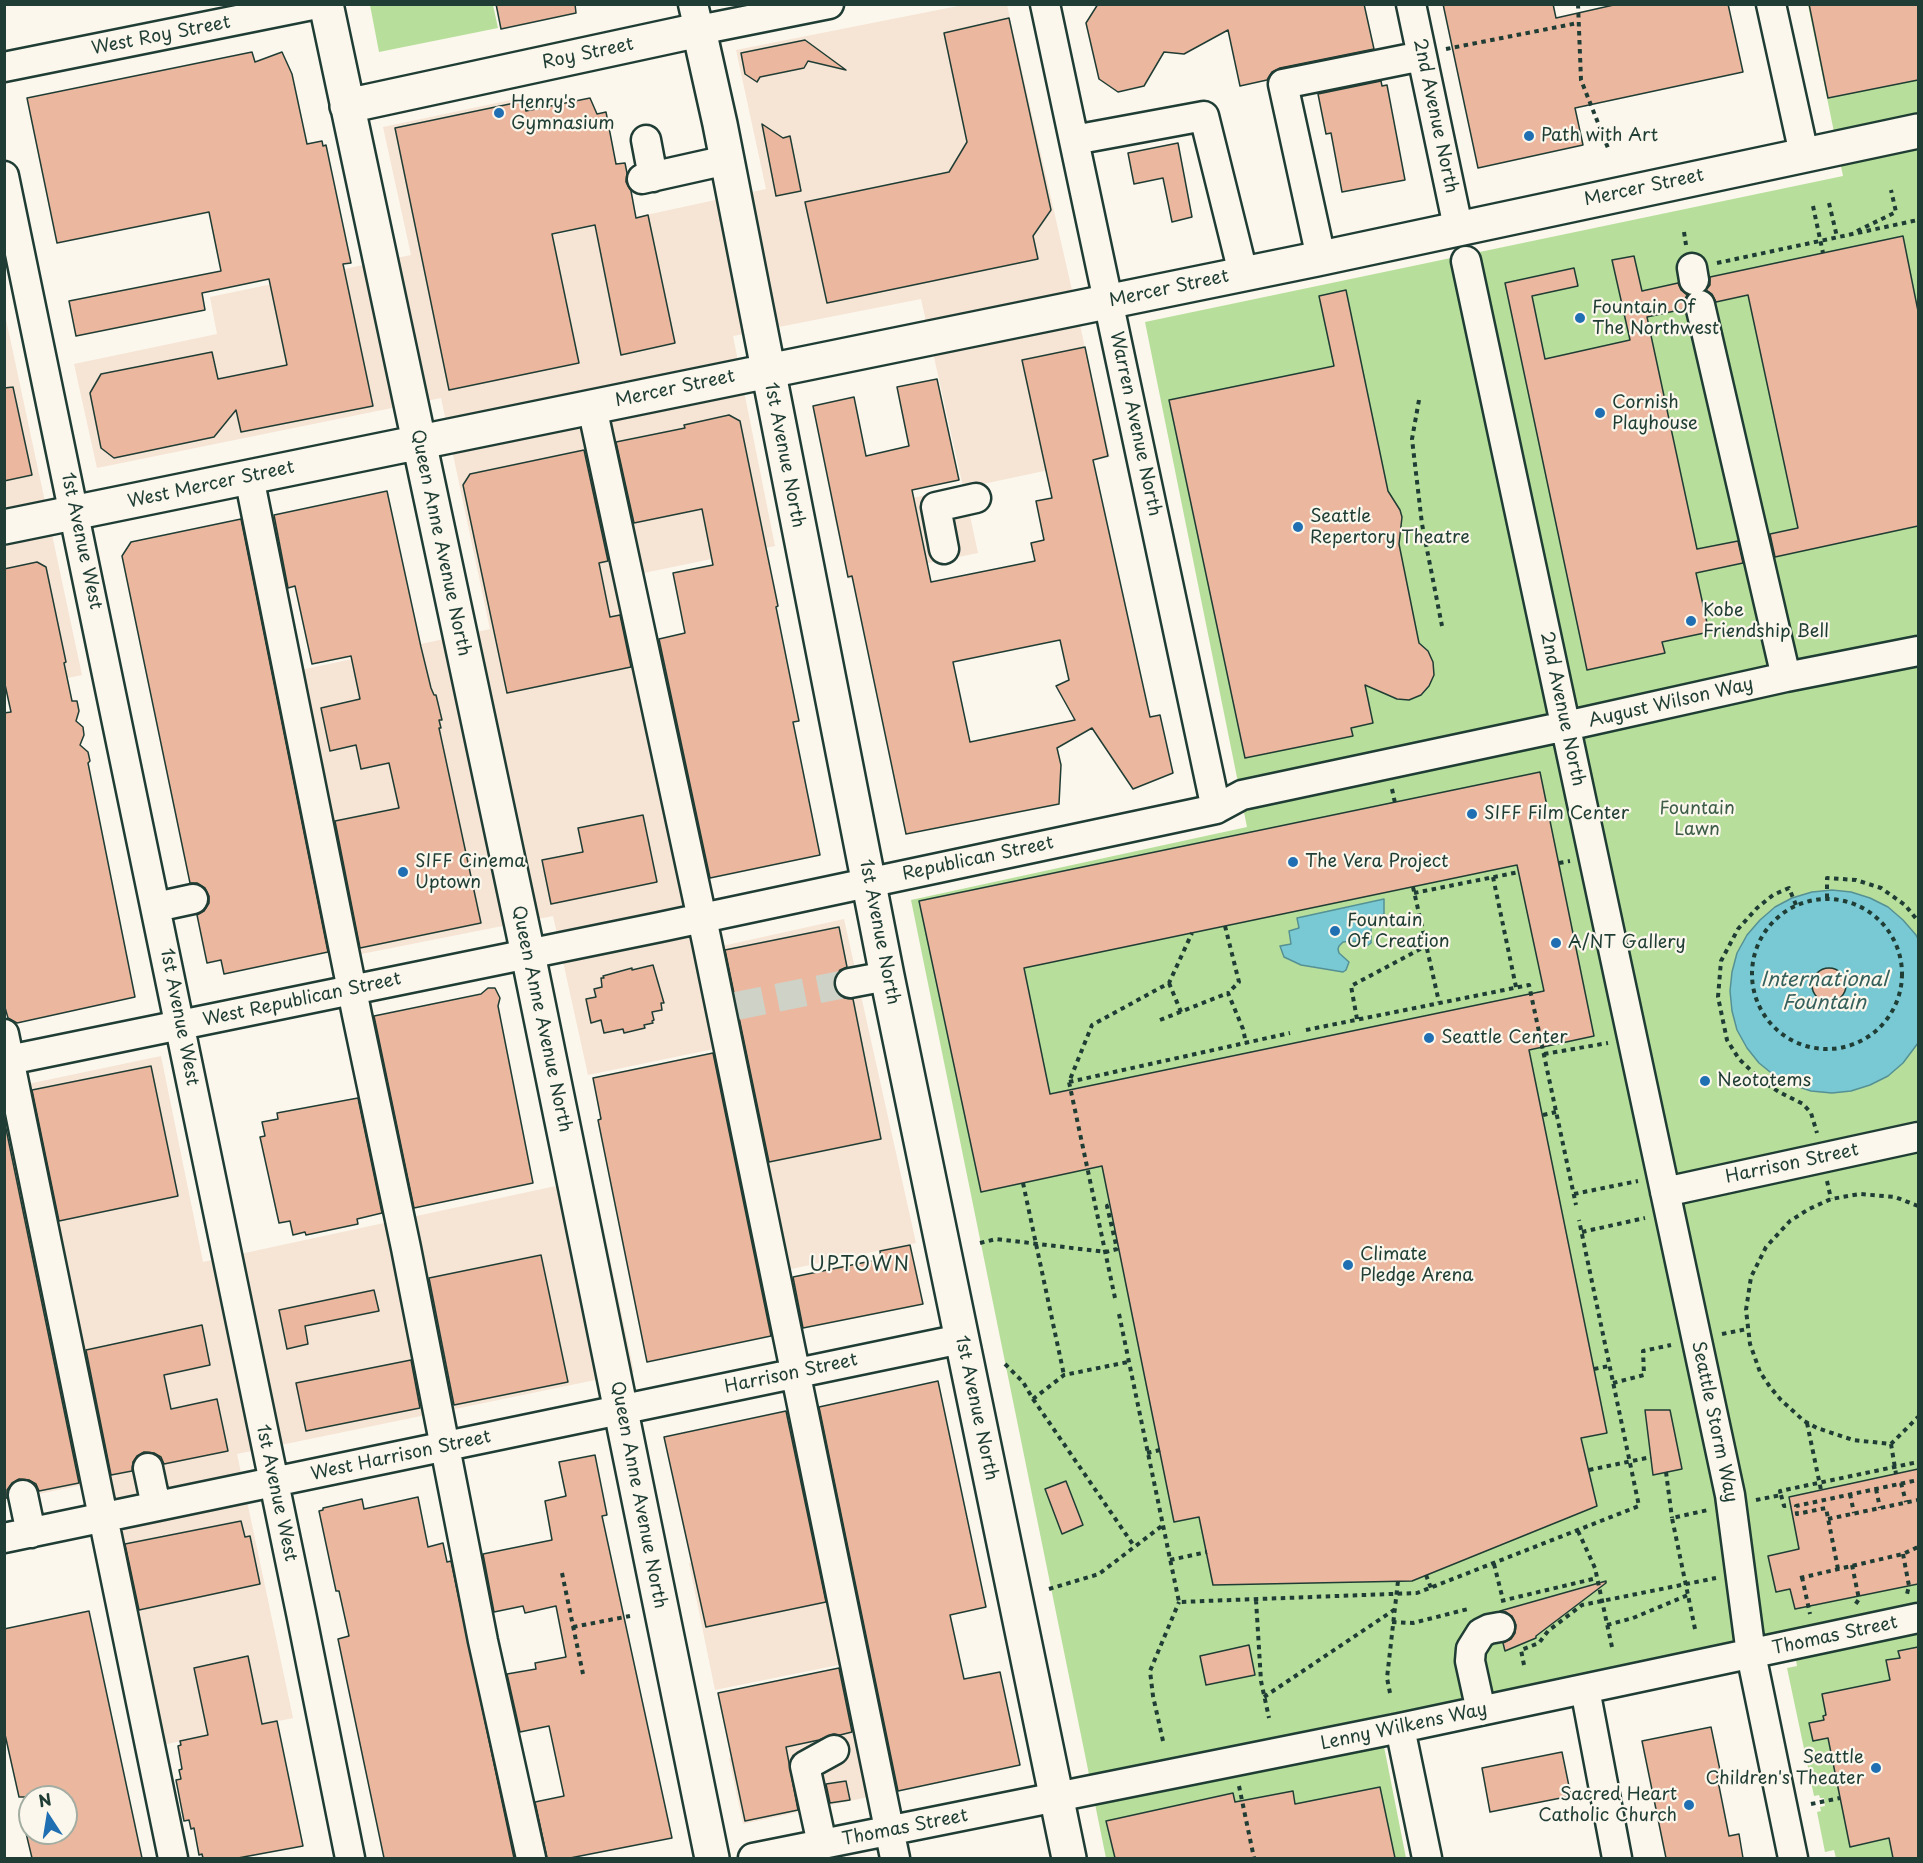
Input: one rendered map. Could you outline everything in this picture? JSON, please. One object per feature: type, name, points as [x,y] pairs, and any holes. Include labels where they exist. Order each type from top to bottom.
[{"type":"main road","name":"Queen Anne Avenue North","points":[[326,4],[528,954],[712,1858]]},
{"type":"main road","name":"Roy Street","points":[[347,106],[696,17]]},
{"type":"main road","name":"1st Avenue North","points":[[696,17],[727,160],[887,976],[1069,1858]]},
{"type":"main road","name":"Mercer Street","points":[[418,443],[1321,258],[1458,227],[1918,131]]},
{"type":"main road","name":"West Mercer Street","points":[[4,527],[418,443]]},
{"type":"street","name":"West Roy Street","points":[[4,67],[266,9],[317,4]]},
{"type":"street","name":"Roy Street","points":[[696,17],[829,4]]},
{"type":"street","name":"Warren Avenue North","points":[[1045,4],[1216,809]]},
{"type":"street","name":"2nd Avenue North","points":[[1411,4],[1431,53],[1458,227]]},
{"type":"street","points":[[1771,4],[1804,154]]},
{"type":"street","points":[[1321,258],[1283,84],[1431,53]]},
{"type":"street","points":[[1074,140],[1204,116],[1243,273]]},
{"type":"street","points":[[646,140],[648,178],[727,160]]},
{"type":"street","name":"1st Avenue West","points":[[4,176],[350,1858]]},
{"type":"street","name":"2nd Avenue North","points":[[1466,261],[1666,1194]]},
{"type":"street","points":[[1700,279],[1786,677]]},
{"type":"street","points":[[592,407],[702,918],[728,1008],[795,1374],[817,1459],[878,1749],[895,1858]]},
{"type":"street","points":[[249,477],[483,1641],[531,1858]]},
{"type":"street","points":[[944,549],[936,507],[976,498]]},
{"type":"street","name":"August Wilson Way","points":[[1216,809],[1242,795],[1786,677],[1918,651]]},
{"type":"street","name":"Republican Street","points":[[528,954],[1216,809]]},
{"type":"street","points":[[156,907],[193,899]]},
{"type":"street","name":"West Republican Street","points":[[6,1052],[180,1025],[528,954]]},
{"type":"street","points":[[850,983],[887,976]]},
{"type":"street","points":[[6,1052],[172,1858]]},
{"type":"street","name":"Harrison Street","points":[[1666,1194],[1918,1137]]},
{"type":"street","name":"Seattle Storm Way","points":[[1666,1194],[1730,1495],[1751,1654],[1793,1858]]},
{"type":"street","name":"Harrison Street","points":[[621,1410],[961,1338]]},
{"type":"street","name":"West Harrison Street","points":[[18,1536],[621,1410]]},
{"type":"street","points":[[148,1468],[156,1506]]},
{"type":"street","points":[[18,1536],[23,1495]]},
{"type":"street","points":[[1481,1711],[1470,1661],[1471,1649],[1481,1634],[1501,1613]]},
{"type":"street","name":"Thomas Street","points":[[1751,1654],[1918,1618]]},
{"type":"street","name":"Lenny Wilkens Way","points":[[1057,1798],[1751,1654]]},
{"type":"street","points":[[1585,1689],[1617,1858]]},
{"type":"street","points":[[1400,1728],[1427,1858]]},
{"type":"street","points":[[822,1844],[805,1766],[834,1750]]},
{"type":"street","name":"Thomas Street","points":[[753,1858],[1057,1798]]},
{"type":"path","points":[[1578,4],[1581,80],[1608,148]]},
{"type":"path","points":[[1431,53],[1578,23]]},
{"type":"path","points":[[1851,234],[1896,212],[1891,190]]},
{"type":"path","points":[[1829,203],[1836,237]]},
{"type":"path","points":[[1813,206],[1823,253]]},
{"type":"path","points":[[1700,279],[1836,237],[1918,220]]},
{"type":"path","points":[[1419,400],[1412,439],[1422,524],[1442,626]]},
{"type":"path","points":[[1414,893],[1519,872]]},
{"type":"path","points":[[1493,877],[1516,987]]},
{"type":"path","points":[[1827,898],[1827,878],[1856,880],[1881,888],[1905,905],[1918,921]]},
{"type":"path","points":[[1413,887],[1439,1002]]},
{"type":"path","points":[[1796,905],[1789,888],[1773,895],[1757,908],[1738,929],[1722,961],[1718,997],[1727,1040],[1739,1059],[1762,1081],[1803,1104],[1811,1113],[1822,1158]]},
{"type":"path","points":[[1827,898],[1851,901],[1868,910],[1884,924],[1897,947],[1902,972],[1901,986],[1890,1017],[1880,1027],[1856,1042],[1830,1049],[1817,1048],[1789,1040],[1766,1020],[1758,1006],[1751,974],[1754,956],[1762,936],[1774,921],[1789,908],[1807,900],[1827,898]]},
{"type":"path","points":[[1160,1020],[1228,993],[1239,982],[1225,926]]},
{"type":"path","points":[[1115,1298],[1069,1082],[1092,1025],[1169,983],[1192,933]]},
{"type":"path","points":[[1357,1019],[1351,986],[1426,946]]},
{"type":"path","points":[[1169,983],[1181,1012]]},
{"type":"path","points":[[1306,1030],[1529,985],[1576,1204]]},
{"type":"path","points":[[1228,993],[1243,1029],[1246,1043]]},
{"type":"path","points":[[1069,1082],[1290,1033]]},
{"type":"path","points":[[1544,1054],[1588,1047]]},
{"type":"path","points":[[1543,1115],[1556,1112]]},
{"type":"path","points":[[1023,1183],[1064,1375]]},
{"type":"path","points":[[1574,1194],[1666,1194]]},
{"type":"path","points":[[1581,1232],[1666,1194]]},
{"type":"path","points":[[1918,1206],[1895,1197],[1877,1194],[1844,1196],[1820,1202],[1790,1221],[1766,1247],[1751,1277],[1746,1311],[1747,1329],[1754,1359],[1770,1387],[1790,1410],[1808,1423],[1844,1438],[1891,1444],[1918,1417]]},
{"type":"path","points":[[980,1243],[996,1239],[1106,1252],[1117,1249],[1107,1206],[1110,1205]]},
{"type":"path","points":[[1179,1602],[1417,1593],[1639,1506],[1579,1220]]},
{"type":"path","points":[[1119,1314],[1179,1602],[1150,1671],[1163,1741]]},
{"type":"path","points":[[1736,1331],[1747,1329]]},
{"type":"path","points":[[1613,1383],[1644,1375],[1642,1351],[1656,1348]]},
{"type":"path","points":[[1033,1399],[1064,1375],[1128,1362]]},
{"type":"path","points":[[1005,1364],[1023,1382],[1134,1546]]},
{"type":"path","points":[[1594,1369],[1610,1366]]},
{"type":"path","points":[[1808,1423],[1821,1490]]},
{"type":"path","points":[[1891,1444],[1896,1474]]},
{"type":"path","points":[[1147,1453],[1160,1450]]},
{"type":"path","points":[[1589,1470],[1651,1457]]},
{"type":"path","points":[[1791,1505],[1784,1506],[1780,1491],[1918,1462]]},
{"type":"path","points":[[1666,1472],[1672,1518],[1695,1629]]},
{"type":"path","points":[[1869,1472],[1870,1480]]},
{"type":"path","points":[[1843,1477],[1845,1485]]},
{"type":"path","points":[[1838,1569],[1826,1508],[1797,1514],[1796,1506],[1918,1480]]},
{"type":"path","points":[[1901,1483],[1906,1502]]},
{"type":"path","points":[[1876,1489],[1880,1508]]},
{"type":"path","points":[[1850,1494],[1854,1514]]},
{"type":"path","points":[[1768,1498],[1781,1495]]},
{"type":"path","points":[[1828,1519],[1918,1500]]},
{"type":"path","points":[[1672,1518],[1700,1512]]},
{"type":"path","points":[[1049,1589],[1099,1574],[1162,1525]]},
{"type":"path","points":[[1578,1531],[1595,1568],[1612,1647]]},
{"type":"path","points":[[1811,1616],[1801,1577],[1903,1554],[1918,1547]]},
{"type":"path","points":[[1170,1560],[1206,1552]]},
{"type":"path","points":[[1903,1554],[1910,1588]]},
{"type":"path","points":[[1494,1564],[1501,1613]]},
{"type":"path","points":[[1852,1565],[1859,1599]]},
{"type":"path","points":[[562,1573],[583,1674]]},
{"type":"path","points":[[1426,1575],[1431,1588]]},
{"type":"path","points":[[1546,1589],[1597,1578]]},
{"type":"path","points":[[1524,1665],[1521,1650],[1539,1643],[1548,1631],[1582,1605],[1706,1580]]},
{"type":"path","points":[[1390,1693],[1386,1678],[1398,1581]]},
{"type":"path","points":[[1607,1625],[1633,1618],[1688,1594]]},
{"type":"path","points":[[1256,1600],[1261,1681],[1269,1718]]},
{"type":"path","points":[[1264,1697],[1394,1610]]},
{"type":"path","points":[[573,1627],[630,1616]]},
{"type":"path","points":[[1392,1622],[1413,1623]]},
{"type":"path","points":[[1239,1785],[1254,1858]]},
{"type":"path","points":[[1811,1804],[1840,1798]]},
{"type":"shaded area","points":[[963,5],[1007,5],[1110,457],[964,488],[978,553],[848,579],[834,515],[963,487],[921,299],[733,336],[775,546],[624,577],[704,950],[844,919],[916,1243],[781,1271],[733,1045],[588,1075],[553,916],[351,956],[292,672],[490,629],[441,398],[97,468],[74,364],[217,334],[210,297],[411,255],[383,127],[525,97],[554,235],[766,189],[736,50]]},
{"type":"shaded area","points":[[4,310],[82,675],[5,691],[4,691]]},
{"type":"shaded area","points":[[161,1056],[203,1262],[593,1178],[634,1372],[237,1454],[293,1718],[138,1750],[82,1485],[5,1501],[4,1089]]},
{"type":"shaded area","points":[[821,1534],[848,1663],[715,1690],[689,1563]]},
{"type":"shaded area","points":[[862,1730],[877,1795],[743,1824],[729,1758]]},
{"type":"green space","points":[[370,5],[493,5],[498,28],[379,52]]},
{"type":"green space","name":"Seattle Center","points":[[1808,5],[1918,5],[1918,1858],[1836,1858],[1834,1850],[1825,1852],[1817,1812],[1821,1811],[1820,1807],[1825,1806],[1824,1798],[1820,1798],[1819,1795],[1814,1796],[1787,1668],[1797,1666],[1791,1632],[1378,1716],[1406,1858],[1106,1858],[911,900],[1247,827],[1145,322],[1843,176]]},
{"type":"water","name":"International Fountain","points":[[1832,890],[1851,892],[1888,907],[1916,935],[1918,939],[1918,1043],[1903,1063],[1888,1076],[1851,1091],[1832,1093],[1811,1091],[1793,1085],[1775,1076],[1759,1063],[1737,1030],[1730,991],[1737,953],[1747,935],[1760,920],[1775,907],[1792,898],[1812,892]]},
{"type":"water","points":[[1384,899],[1384,914],[1371,920],[1371,943],[1364,948],[1361,942],[1351,941],[1343,942],[1339,946],[1339,953],[1349,962],[1343,972],[1301,965],[1284,957],[1280,946],[1291,944],[1289,931],[1299,928],[1297,918]]},
{"type":"building","points":[[496,4],[575,4],[576,13],[501,29]]},
{"type":"building","points":[[1098,4],[1364,4],[1374,49],[1280,68],[1272,72],[1267,80],[1240,86],[1228,30],[1184,54],[1164,52],[1144,86],[1118,92],[1099,79],[1086,23]]},
{"type":"building","points":[[1443,4],[1553,4],[1556,18],[1618,4],[1728,4],[1743,72],[1575,108],[1583,145],[1478,168]]},
{"type":"building","points":[[1809,4],[1918,4],[1918,80],[1828,98]]},
{"type":"building","points":[[1009,18],[1051,210],[1033,236],[1038,259],[827,303],[805,202],[949,172],[967,142],[944,33]]},
{"type":"building","points":[[805,40],[846,70],[808,61],[804,68],[760,77],[757,82],[745,74],[741,53]]},
{"type":"building","points":[[252,52],[255,62],[282,52],[292,74],[307,144],[322,141],[323,146],[326,145],[351,263],[343,264],[373,406],[241,432],[236,410],[214,437],[114,458],[101,448],[90,393],[101,374],[212,352],[218,379],[287,365],[269,279],[202,293],[205,310],[76,336],[69,301],[221,271],[209,212],[57,243],[27,98]]},
{"type":"building","points":[[1381,81],[1382,86],[1387,85],[1405,180],[1342,192],[1331,133],[1326,134],[1318,94]]},
{"type":"building","points":[[590,98],[597,114],[606,112],[616,164],[625,163],[626,182],[631,191],[636,218],[648,215],[675,343],[621,355],[595,225],[552,234],[579,363],[449,390],[395,128],[524,101],[526,111]]},
{"type":"building","points":[[762,124],[783,138],[790,136],[801,191],[776,196]]},
{"type":"building","points":[[1178,143],[1192,217],[1172,222],[1163,178],[1134,184],[1128,153]]},
{"type":"building","points":[[1903,236],[1918,311],[1918,526],[1775,557],[1770,534],[1798,528],[1748,295],[1716,302],[1712,294],[1706,290],[1710,285],[1710,277]]},
{"type":"building","name":"Cornish Playhouse","points":[[1634,256],[1642,291],[1678,283],[1687,295],[1684,309],[1647,317],[1697,549],[1738,541],[1743,563],[1696,573],[1709,632],[1662,642],[1665,653],[1587,670],[1505,283],[1574,268],[1578,286],[1532,296],[1545,359],[1630,340],[1612,260]]},
{"type":"building","name":"Seattle Repertory Theatre","points":[[1346,290],[1388,491],[1402,517],[1399,544],[1419,643],[1428,651],[1433,662],[1434,675],[1429,686],[1421,695],[1409,700],[1397,699],[1365,685],[1373,723],[1351,728],[1353,736],[1245,758],[1169,400],[1334,366],[1319,296]]},
{"type":"building","points":[[1085,347],[1108,456],[1093,460],[1150,717],[1160,715],[1173,773],[1133,789],[1092,728],[1057,748],[1061,765],[1059,804],[906,834],[852,576],[848,577],[813,406],[854,397],[866,456],[909,446],[897,387],[937,379],[959,480],[912,490],[931,582],[1035,561],[1031,543],[1044,540],[1036,501],[1052,498],[1022,360]],"holes":[[[1060,640],[1069,680],[1056,686],[1075,720],[970,742],[953,662]]]},
{"type":"building","points":[[13,387],[32,475],[4,481],[4,388]]},
{"type":"building","points":[[729,415],[740,421],[778,606],[776,607],[799,721],[793,722],[820,855],[710,878],[659,639],[685,633],[673,573],[713,565],[702,509],[634,523],[616,442],[685,428],[684,425]]},
{"type":"building","points":[[584,450],[608,561],[599,563],[610,617],[620,615],[631,667],[507,693],[463,485],[470,474]]},
{"type":"building","points":[[387,491],[421,647],[442,720],[439,720],[441,728],[439,728],[481,923],[360,948],[335,821],[399,808],[389,763],[361,769],[356,745],[330,751],[321,708],[360,699],[351,656],[312,664],[295,586],[288,588],[274,515]]},
{"type":"building","points":[[241,519],[328,952],[224,974],[221,960],[207,963],[197,915],[204,911],[209,903],[209,896],[205,888],[197,883],[190,883],[122,556],[131,542]]},
{"type":"building","points":[[37,562],[46,567],[72,701],[77,701],[79,711],[76,721],[83,727],[84,735],[80,745],[88,752],[90,761],[88,763],[135,997],[17,1023],[8,1018],[4,1004],[4,713],[11,712],[4,680],[4,569]]},
{"type":"building","name":"Climate Pledge Arena","points":[[1540,772],[1594,1036],[1529,1050],[1607,1433],[1581,1438],[1597,1506],[1412,1581],[1213,1585],[1199,1517],[1174,1522],[1102,1166],[981,1192],[919,901]],"holes":[[[1517,865],[1544,991],[1050,1094],[1024,968]]]},
{"type":"building","points":[[643,815],[657,882],[551,904],[542,860],[583,852],[578,828]]},
{"type":"building","points":[[839,927],[847,967],[840,970],[835,977],[834,987],[837,993],[844,998],[853,999],[881,1139],[769,1162],[725,950]]},
{"type":"building","points":[[653,965],[664,1003],[661,1003],[662,1010],[652,1012],[653,1023],[644,1025],[645,1028],[624,1033],[623,1029],[604,1033],[601,1020],[591,1023],[586,999],[596,997],[594,989],[602,987],[601,978],[604,978],[603,976]]},
{"type":"building","points":[[1829,968],[1841,973],[1846,985],[1841,997],[1829,1002],[1817,997],[1812,985],[1817,973]]},
{"type":"building","points":[[488,988],[495,988],[500,998],[498,1006],[533,1183],[414,1208],[374,1016],[481,994]]},
{"type":"building","points":[[713,1053],[771,1336],[647,1362],[598,1120],[601,1119],[593,1078]]},
{"type":"building","points":[[151,1066],[178,1196],[59,1221],[32,1090]]},
{"type":"building","points":[[358,1098],[382,1213],[357,1219],[358,1224],[306,1235],[305,1232],[293,1235],[290,1221],[279,1223],[260,1137],[265,1136],[262,1122],[278,1119],[277,1113]]},
{"type":"building","points":[[4,1119],[79,1483],[39,1491],[36,1484],[29,1480],[19,1479],[7,1490],[7,1498],[4,1498]]},
{"type":"building","points":[[910,1245],[923,1304],[803,1328],[793,1277],[881,1259],[880,1251]]},
{"type":"building","points":[[541,1255],[568,1382],[454,1405],[429,1278]]},
{"type":"building","points":[[374,1290],[379,1311],[305,1326],[308,1344],[287,1349],[279,1310]]},
{"type":"building","points":[[202,1325],[210,1365],[164,1375],[171,1409],[217,1399],[228,1451],[164,1464],[161,1457],[154,1453],[144,1452],[133,1462],[132,1471],[111,1475],[86,1350]]},
{"type":"building","points":[[411,1360],[420,1408],[306,1431],[296,1383]]},
{"type":"building","points":[[938,1381],[986,1607],[950,1615],[964,1679],[1000,1672],[1020,1765],[898,1791],[819,1407]]},
{"type":"building","points":[[1645,1410],[1670,1410],[1682,1469],[1653,1475]]},
{"type":"building","points":[[786,1411],[826,1602],[706,1627],[664,1437]]},
{"type":"building","points":[[595,1455],[607,1515],[602,1516],[672,1838],[570,1858],[547,1858],[535,1802],[564,1796],[549,1726],[520,1732],[507,1674],[536,1669],[535,1663],[566,1657],[556,1606],[525,1613],[523,1606],[494,1612],[483,1554],[552,1540],[545,1501],[566,1496],[559,1462]]},
{"type":"building","points":[[1918,1469],[1918,1584],[1795,1609],[1790,1589],[1776,1592],[1768,1556],[1799,1549],[1789,1497]]},
{"type":"building","points":[[1066,1481],[1083,1525],[1062,1534],[1045,1489]]},
{"type":"building","points":[[418,1497],[428,1547],[443,1543],[447,1562],[451,1561],[514,1858],[384,1858],[338,1639],[349,1636],[339,1591],[336,1591],[319,1511],[323,1508],[362,1499],[364,1509]]},
{"type":"building","points":[[241,1521],[245,1537],[250,1536],[260,1584],[139,1610],[125,1544]]},
{"type":"building","points":[[1606,1581],[1536,1638],[1505,1651],[1503,1643],[1511,1639],[1516,1625],[1512,1616],[1500,1611]]},
{"type":"building","points":[[89,1611],[142,1858],[32,1858],[29,1845],[78,1845],[78,1785],[18,1785],[18,1793],[4,1730],[4,1629]]},
{"type":"building","points":[[1249,1645],[1255,1675],[1206,1685],[1200,1656]]},
{"type":"building","name":"Seattle Children's Theater","points":[[1918,1647],[1918,1858],[1893,1858],[1889,1838],[1850,1847],[1828,1738],[1813,1741],[1809,1723],[1824,1720],[1823,1716],[1826,1715],[1822,1694],[1890,1680],[1886,1660],[1900,1658],[1898,1651]]},
{"type":"building","points":[[248,1656],[262,1724],[277,1721],[303,1846],[238,1858],[203,1858],[202,1854],[199,1855],[194,1828],[191,1829],[189,1820],[184,1821],[176,1780],[181,1779],[179,1770],[182,1769],[178,1746],[181,1745],[180,1741],[208,1735],[194,1668]]},
{"type":"building","points":[[839,1668],[852,1732],[834,1734],[819,1740],[786,1747],[798,1810],[745,1821],[718,1693]]},
{"type":"building","name":"Sacred Heart Catholic Church","points":[[1711,1727],[1721,1775],[1717,1776],[1729,1836],[1739,1834],[1743,1858],[1666,1858],[1642,1741]]},
{"type":"building","points":[[1562,1752],[1571,1796],[1490,1812],[1482,1768]]},
{"type":"building","points":[[846,1781],[850,1800],[830,1803],[826,1784]]},
{"type":"building","points":[[1380,1787],[1395,1858],[1115,1858],[1106,1821],[1233,1793],[1235,1802],[1293,1791],[1295,1804]]},
{"type":"tunnel","points":[[736,1006],[850,983]]},
{"type":"place","name":"Henry's Gymnasium","points":[[499,113]]},
{"type":"place","name":"Path with Art","points":[[1529,136]]},
{"type":"place","name":"Fountain Of The Northwest","points":[[1580,318]]},
{"type":"place","name":"Cornish Playhouse","points":[[1600,413]]},
{"type":"place","name":"Seattle Repertory Theatre","points":[[1298,527]]},
{"type":"place","name":"Kobe Friendship Bell","points":[[1691,621]]},
{"type":"place","name":"SIFF Film Center","points":[[1472,814]]},
{"type":"place","name":"The Vera Project","points":[[1293,862]]},
{"type":"place","name":"SIFF Cinema Uptown","points":[[403,872]]},
{"type":"place","name":"Fountain Of Creation","points":[[1335,931]]},
{"type":"place","name":"A/NT Gallery","points":[[1556,943]]},
{"type":"place","name":"Seattle Center","points":[[1429,1038]]},
{"type":"place","name":"Neototems","points":[[1705,1081]]},
{"type":"place","name":"Climate Pledge Arena","points":[[1348,1265]]},
{"type":"place","name":"Seattle Children's Theater","points":[[1876,1768]]},
{"type":"place","name":"Sacred Heart Catholic Church","points":[[1689,1805]]},
{"type":"district","name":"UPTOWN","points":[[860,1265]]},
{"type":"park label","name":"Fountain Lawn","points":[[1697,819]]}]
